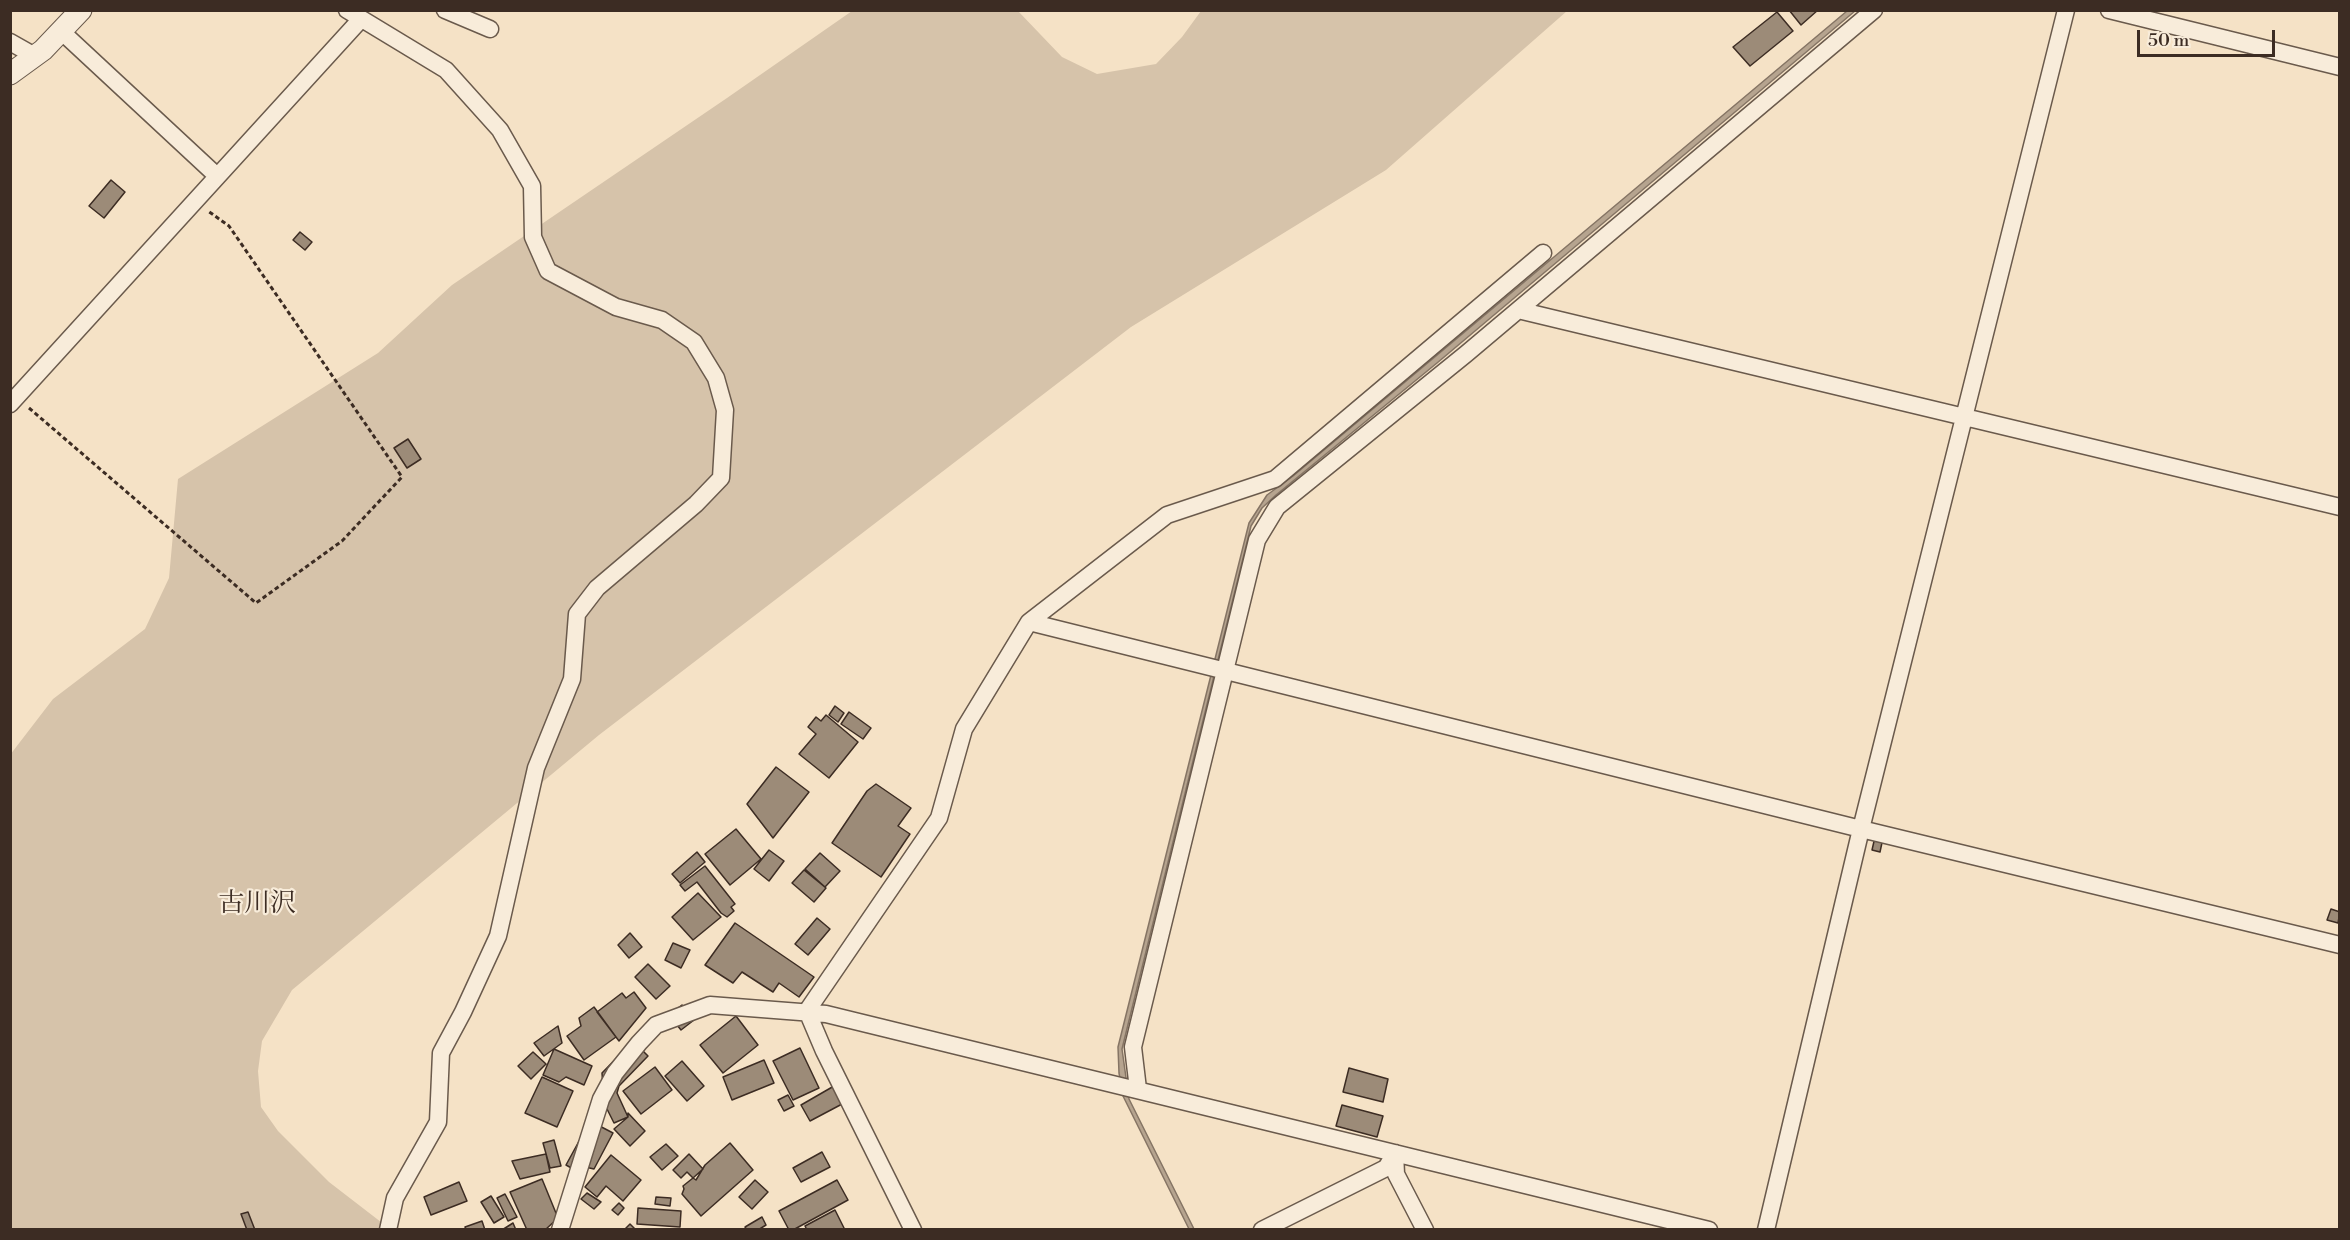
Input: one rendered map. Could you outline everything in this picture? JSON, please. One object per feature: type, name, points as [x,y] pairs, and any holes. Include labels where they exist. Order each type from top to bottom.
[{"type":"street","points":[[10,74],[44,50],[81,10]]},
{"type":"street","points":[[445,10],[490,28]]},
{"type":"street","points":[[1138,1089],[1134,1047],[1257,540],[1277,507],[1466,354],[1874,10]]},
{"type":"street","points":[[1766,1230],[1861,829],[2066,10]]},
{"type":"street","points":[[2109,10],[2340,67]]},
{"type":"street","points":[[14,400],[195,201],[354,15],[446,70],[500,130],[532,186],[533,237],[548,271],[576,288],[616,307],[662,320],[694,342],[716,378],[724,410],[721,478],[687,512],[597,588],[577,614],[572,680],[536,768],[498,936],[463,1012],[441,1053],[438,1122],[395,1198],[388,1230]]},
{"type":"street","points":[[61,31],[217,176]]},
{"type":"street","points":[[10,42],[33,56]]},
{"type":"street","points":[[807,1011],[939,818],[964,729],[1029,622],[1167,515],[1275,478],[1543,253]]},
{"type":"street","points":[[1518,309],[2340,507]]},
{"type":"street","points":[[1029,622],[1861,829],[2340,945]]},
{"type":"street","points":[[560,1230],[601,1100],[615,1074],[639,1043],[656,1026],[710,1005],[826,1014],[1709,1230]]},
{"type":"street","points":[[807,1011],[824,1052],[913,1230]]},
{"type":"street","points":[[1262,1230],[1386,1168],[1395,1153]]},
{"type":"street","points":[[1395,1153],[1396,1174],[1425,1230]]},
{"type":"path","points":[[14,400],[256,603],[342,541],[402,477],[229,226],[195,201]]},
{"type":"shaded area","points":[[852,11],[1018,11],[1062,57],[1097,74],[1156,64],[1182,37],[1201,11],[1567,11],[1386,170],[1131,327],[599,735],[292,990],[262,1041],[258,1071],[261,1107],[278,1131],[329,1182],[390,1229],[11,1229],[10,755],[53,699],[145,629],[169,578],[178,479],[378,353],[452,285]]},
{"type":"shaded area","points":[[1847,11],[1855,11],[1437,363],[1276,495],[1262,508],[1251,526],[1122,1049],[1129,1099],[1194,1229],[1189,1229],[1123,1096],[1118,1047],[1249,523],[1267,495],[1293,476]]},
{"type":"building","points":[[1789,10],[1818,10],[1801,25]]},
{"type":"building","points":[[1777,12],[1793,31],[1750,66],[1733,47]]},
{"type":"building","points":[[111,180],[125,192],[104,218],[89,206]]},
{"type":"building","points":[[300,232],[312,242],[305,250],[293,240]]},
{"type":"building","points":[[408,439],[421,459],[407,468],[394,448]]},
{"type":"building","points":[[835,706],[844,713],[838,722],[829,715]]},
{"type":"building","points":[[849,712],[871,728],[863,739],[841,724]]},
{"type":"building","points":[[826,715],[858,742],[829,778],[799,754],[816,734],[808,727],[816,717],[821,721]]},
{"type":"building","points":[[776,767],[809,792],[773,838],[747,804]]},
{"type":"building","points":[[876,784],[911,808],[898,826],[910,834],[881,877],[832,843],[867,791]]},
{"type":"building","points":[[736,829],[761,859],[730,885],[705,854]]},
{"type":"building","points":[[1875,837],[1883,838],[1880,852],[1872,850]]},
{"type":"building","points":[[769,850],[784,861],[769,881],[754,869]]},
{"type":"building","points":[[697,852],[705,862],[680,883],[672,874]]},
{"type":"building","points":[[820,853],[840,871],[825,887],[805,869]]},
{"type":"building","points":[[705,866],[735,904],[731,907],[734,911],[727,917],[721,913],[697,882],[685,891],[680,885]]},
{"type":"building","points":[[804,870],[826,888],[814,902],[792,883]]},
{"type":"building","points":[[698,893],[721,917],[693,940],[672,917]]},
{"type":"building","points":[[2331,909],[2340,912],[2338,923],[2327,920]]},
{"type":"building","points":[[817,918],[830,929],[808,955],[795,944]]},
{"type":"building","points":[[735,923],[814,977],[799,997],[779,983],[773,992],[742,972],[733,983],[705,965]]},
{"type":"building","points":[[630,933],[642,947],[629,958],[618,945]]},
{"type":"building","points":[[673,943],[690,950],[681,968],[665,960]]},
{"type":"building","points":[[648,964],[670,986],[656,999],[635,977]]},
{"type":"building","points":[[634,992],[646,1008],[619,1041],[597,1012],[622,993],[626,998]]},
{"type":"building","points":[[682,1005],[694,1020],[681,1030],[669,1015]]},
{"type":"building","points":[[594,1007],[616,1037],[584,1060],[567,1036],[581,1026],[579,1018]]},
{"type":"building","points":[[736,1016],[758,1045],[723,1073],[700,1045]]},
{"type":"building","points":[[558,1026],[562,1043],[544,1056],[534,1043]]},
{"type":"building","points":[[633,1041],[648,1056],[619,1086],[617,1093],[628,1117],[614,1123],[604,1103],[602,1073]]},
{"type":"building","points":[[800,1048],[819,1088],[793,1100],[773,1061]]},
{"type":"building","points":[[554,1049],[592,1066],[584,1085],[566,1077],[559,1082],[543,1075]]},
{"type":"building","points":[[533,1052],[546,1064],[531,1079],[518,1066]]},
{"type":"building","points":[[764,1060],[774,1083],[732,1100],[723,1077]]},
{"type":"building","points":[[682,1061],[704,1086],[687,1101],[665,1076]]},
{"type":"building","points":[[655,1067],[672,1090],[641,1114],[623,1091]]},
{"type":"building","points":[[1349,1068],[1388,1079],[1383,1102],[1343,1092]]},
{"type":"building","points":[[542,1077],[573,1091],[557,1127],[525,1113]]},
{"type":"building","points":[[834,1086],[844,1103],[810,1121],[801,1105]]},
{"type":"building","points":[[788,1095],[794,1106],[784,1111],[778,1100]]},
{"type":"building","points":[[1342,1105],[1383,1116],[1377,1137],[1336,1126]]},
{"type":"building","points":[[628,1113],[645,1131],[630,1146],[614,1129],[628,1117]]},
{"type":"building","points":[[590,1121],[613,1133],[594,1169],[581,1166],[575,1170],[566,1165]]},
{"type":"building","points":[[554,1140],[561,1166],[550,1168],[543,1143]]},
{"type":"building","points":[[730,1143],[753,1170],[701,1216],[682,1194],[683,1186],[693,1178],[696,1180],[705,1165]]},
{"type":"building","points":[[666,1144],[678,1156],[662,1170],[650,1157]]},
{"type":"building","points":[[822,1152],[830,1167],[801,1182],[793,1168]]},
{"type":"building","points":[[546,1154],[550,1172],[520,1179],[512,1161]]},
{"type":"building","points":[[689,1154],[703,1169],[693,1178],[687,1172],[681,1178],[673,1170]]},
{"type":"building","points":[[611,1155],[641,1180],[623,1201],[606,1186],[597,1197],[585,1187]]},
{"type":"building","points":[[542,1179],[558,1218],[545,1230],[527,1230],[510,1192]]},
{"type":"building","points":[[755,1180],[768,1192],[752,1209],[739,1197]]},
{"type":"building","points":[[837,1180],[848,1200],[793,1230],[789,1230],[779,1211]]},
{"type":"building","points":[[459,1182],[467,1201],[431,1215],[424,1197]]},
{"type":"building","points":[[587,1193],[601,1202],[594,1209],[581,1199]]},
{"type":"building","points":[[505,1194],[517,1217],[508,1221],[497,1198]]},
{"type":"building","points":[[491,1196],[504,1217],[494,1223],[481,1202]]},
{"type":"building","points":[[656,1197],[671,1198],[670,1206],[655,1204]]},
{"type":"building","points":[[619,1203],[624,1208],[618,1215],[612,1210]]},
{"type":"building","points":[[638,1208],[681,1211],[680,1227],[637,1224]]},
{"type":"building","points":[[835,1210],[845,1230],[807,1230],[805,1226]]},
{"type":"building","points":[[248,1212],[255,1230],[247,1230],[241,1214]]},
{"type":"building","points":[[762,1217],[766,1225],[758,1230],[747,1230],[745,1227]]},
{"type":"building","points":[[482,1221],[485,1230],[466,1230],[465,1227]]},
{"type":"building","points":[[513,1223],[516,1230],[502,1230]]},
{"type":"building","points":[[630,1224],[636,1230],[624,1230]]},
{"type":"district","name":"古川沢","points":[[257,905]]}]
